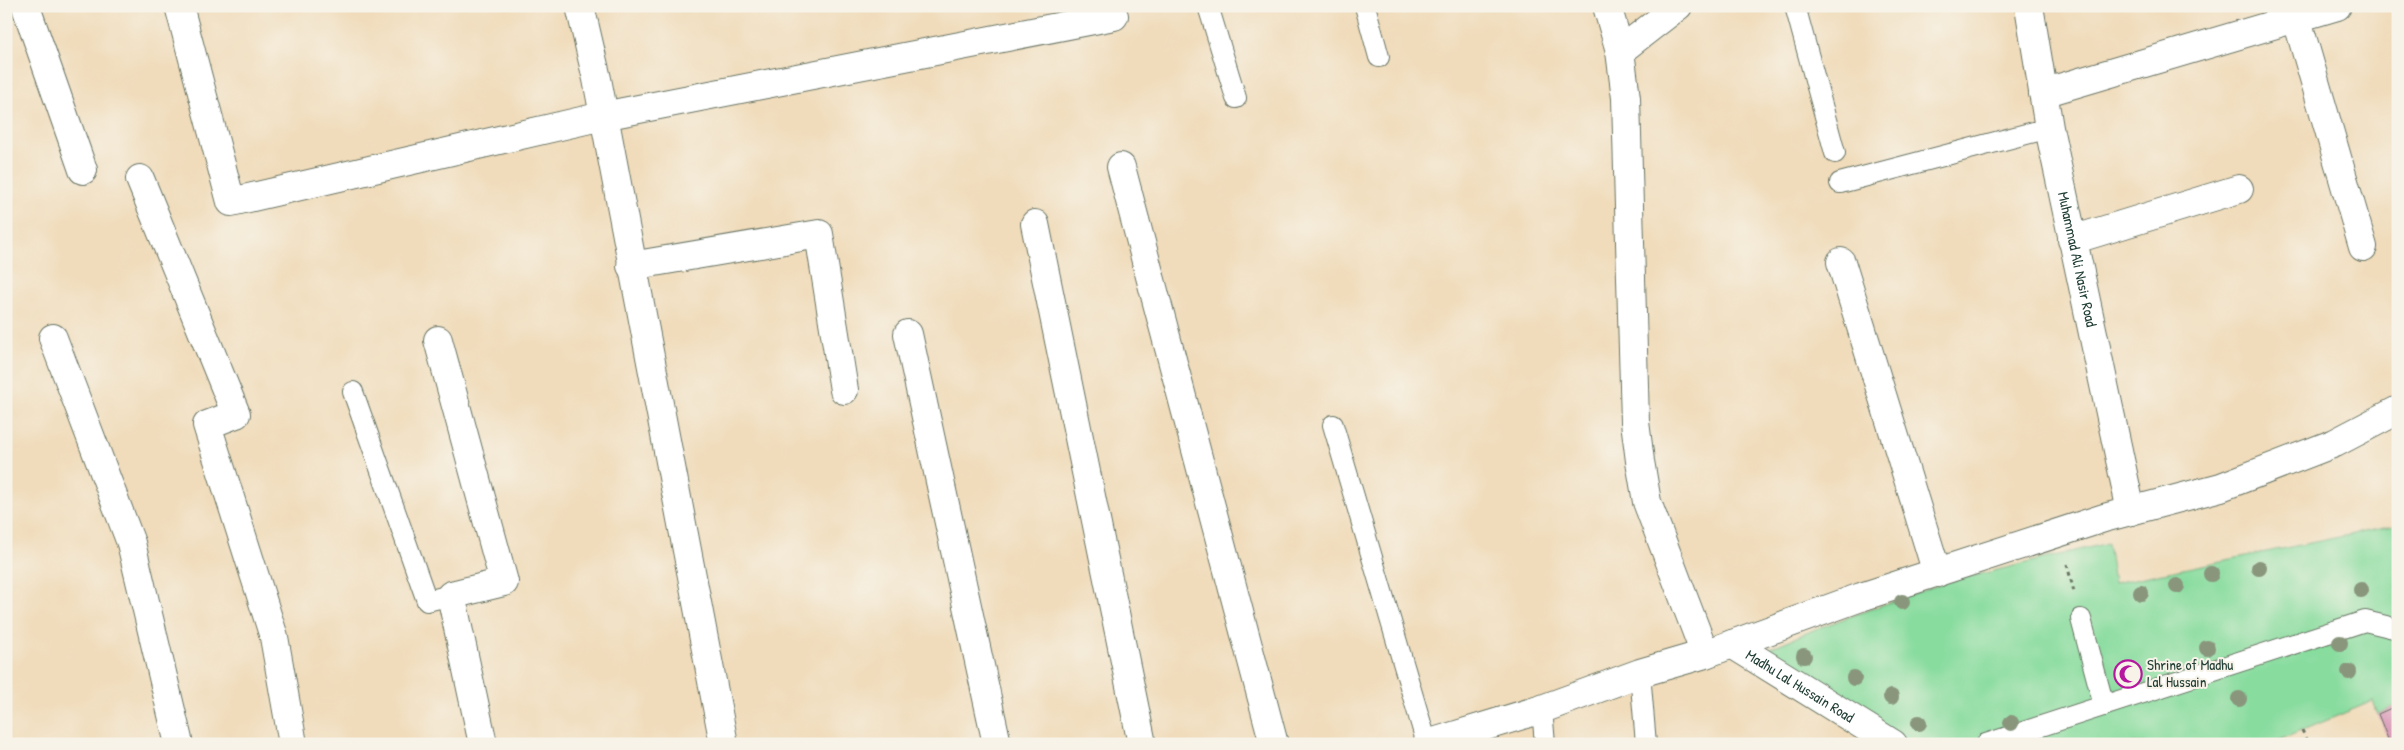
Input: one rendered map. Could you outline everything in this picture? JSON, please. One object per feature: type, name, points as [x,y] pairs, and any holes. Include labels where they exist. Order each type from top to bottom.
[{"type":"street","points":[[179,6],[231,202],[603,116],[1114,16]]},
{"type":"street","points":[[580,6],[603,116],[724,744]]},
{"type":"street","points":[[1607,6],[1620,52],[1626,98],[1635,422],[1640,461],[1647,502],[1705,654]]},
{"type":"street","points":[[1620,52],[1678,6]]},
{"type":"street","name":"Muhammad Ali Nasir Road","points":[[2029,6],[2049,128],[2131,510]]},
{"type":"street","points":[[2043,93],[2295,12],[2337,6]]},
{"type":"street","points":[[26,10],[83,170]]},
{"type":"street","points":[[2295,12],[2363,247]]},
{"type":"street","points":[[1121,167],[1274,744]]},
{"type":"street","points":[[140,179],[236,414],[207,425],[274,637],[293,744]]},
{"type":"street","points":[[2072,240],[2239,189]]},
{"type":"street","points":[[1035,224],[1142,744]]},
{"type":"street","points":[[631,266],[819,234],[844,390]]},
{"type":"street","points":[[1841,262],[1937,573]]},
{"type":"street","points":[[908,334],[997,744]]},
{"type":"street","points":[[53,338],[131,543],[178,744]]},
{"type":"street","points":[[438,340],[504,582],[451,595],[483,744]]},
{"type":"street","points":[[1427,744],[1542,709],[1640,673],[1705,654],[1861,597],[2131,510],[2221,487],[2335,443],[2398,410]]},
{"type":"street","name":"Madhu Lal Hussain Road","points":[[1732,644],[1893,744]]},
{"type":"lane","points":[[1208,6],[1236,98]]},
{"type":"lane","points":[[1365,6],[1379,57]]},
{"type":"lane","points":[[1795,6],[1835,153]]},
{"type":"lane","points":[[1840,184],[2049,128]]},
{"type":"lane","points":[[352,392],[427,601],[451,595]]},
{"type":"lane","points":[[1332,425],[1427,744]]},
{"type":"lane","points":[[2081,619],[2104,706]]},
{"type":"lane","points":[[1986,744],[2365,622],[2398,629]]},
{"type":"lane","points":[[1640,673],[1646,744]]},
{"type":"lane","points":[[1542,709],[1544,744]]},
{"type":"path","points":[[2302,730],[2308,744]]},
{"type":"green space","name":"Shrine of Madhu Lal Hussain","points":[[2398,525],[2398,705],[2378,714],[2373,701],[2270,744],[1908,744],[1901,737],[1768,649],[1818,628],[1944,583],[2108,543],[2114,583]]},
{"type":"building","points":[[2398,705],[2398,744],[2390,744],[2378,714]]},
{"type":"place","name":"Shrine of Madhu Lal Hussain","points":[[2128,674]]}]
